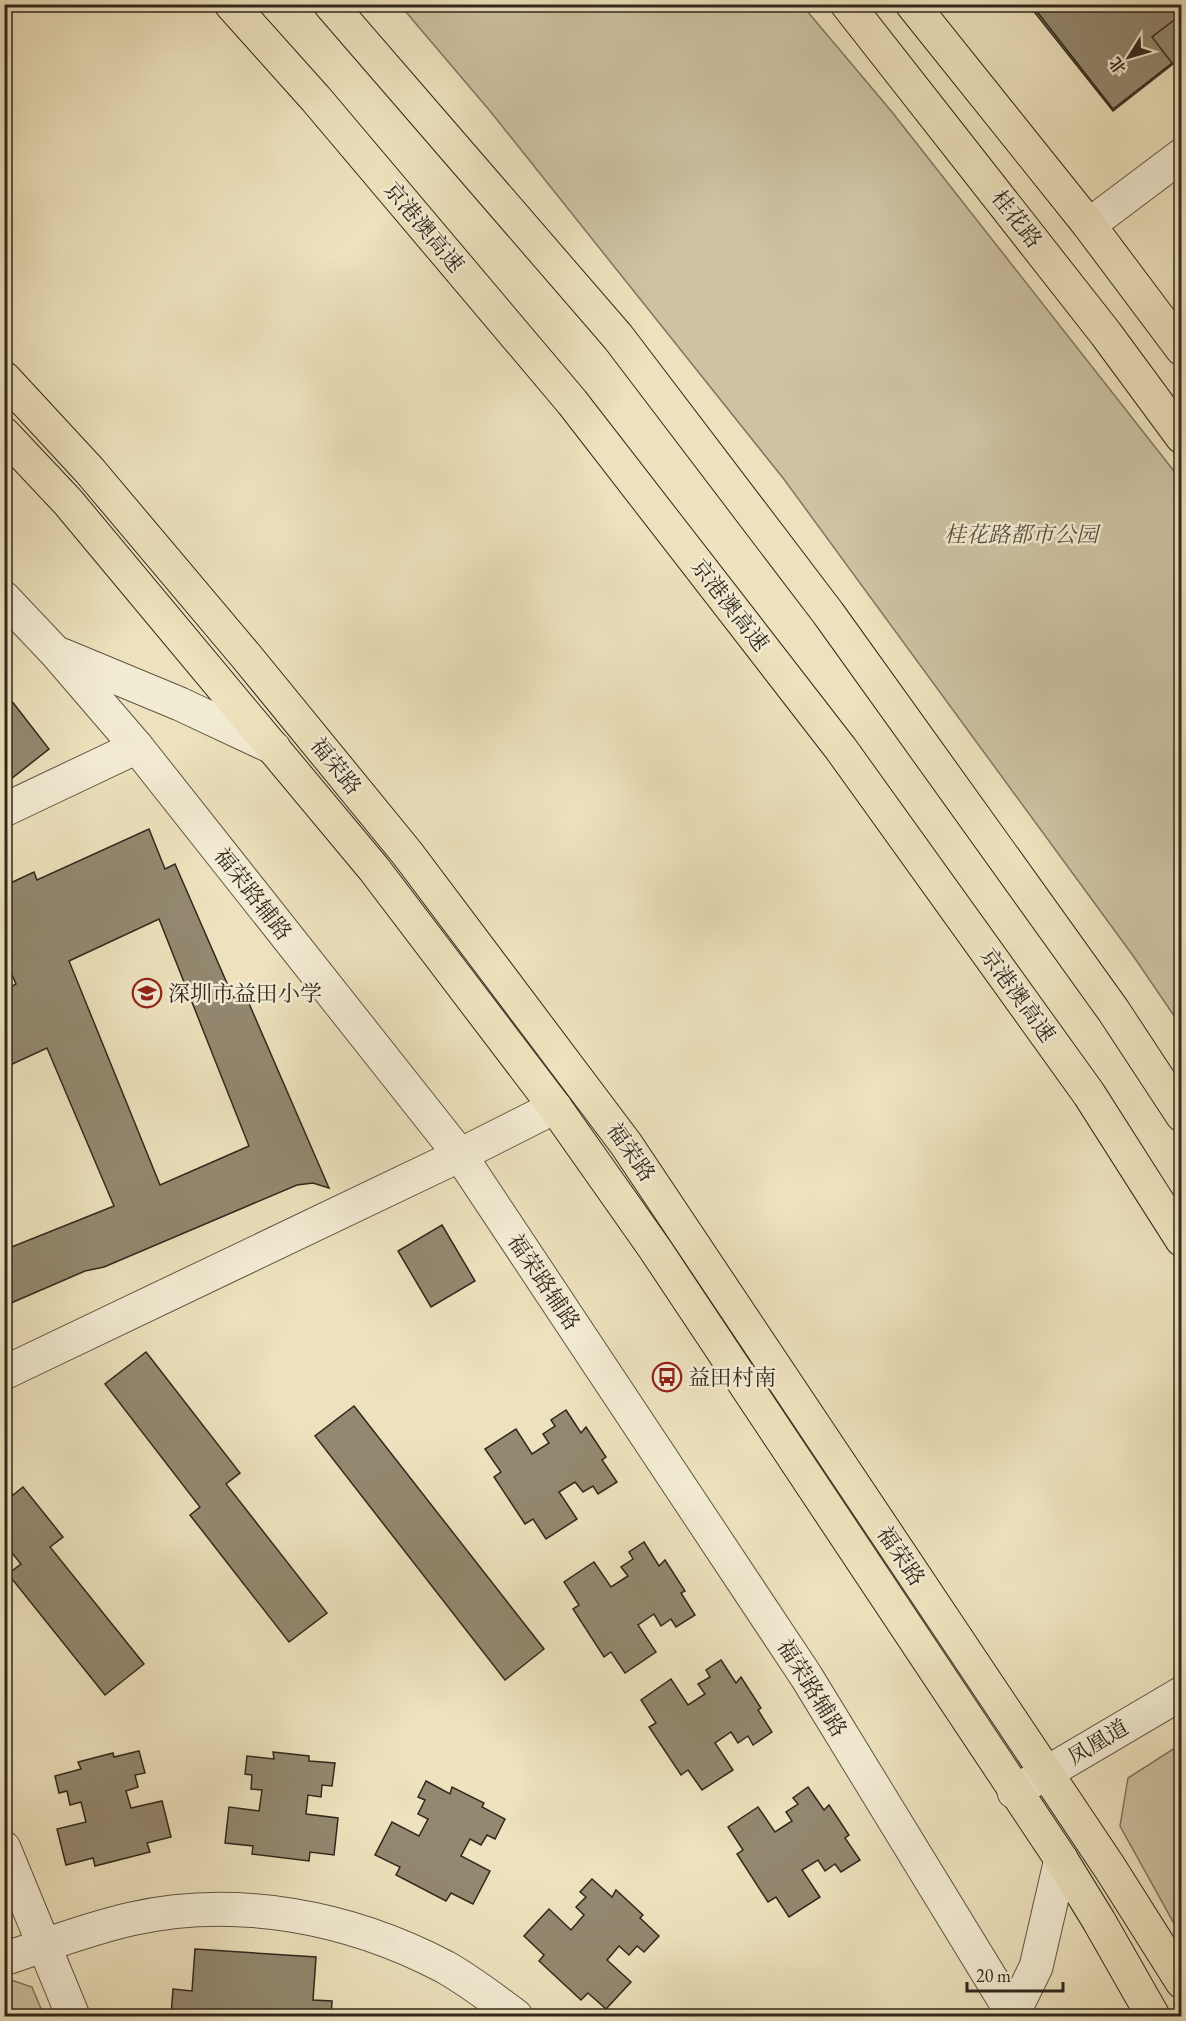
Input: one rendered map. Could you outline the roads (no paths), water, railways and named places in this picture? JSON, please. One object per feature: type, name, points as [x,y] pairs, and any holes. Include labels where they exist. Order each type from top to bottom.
[{"type":"main road","name":"京港澳高速","points":[[231,4],[316,99],[572,402],[841,749],[1089,1094],[1182,1240]]},
{"type":"main road","points":[[330,4],[618,337],[828,613],[1113,1010],[1182,1115]]},
{"type":"main road","name":"桂花路","points":[[847,4],[1099,325],[1182,437]]},
{"type":"main road","points":[[912,4],[1089,225],[1182,349]]},
{"type":"main road","name":"福荣路","points":[[4,378],[120,507],[246,656],[407,853],[627,1144],[1110,1868],[1182,1982]]},
{"type":"main road","name":"福荣路","points":[[4,434],[68,502],[374,868],[555,1107],[667,1268],[1014,1792],[1061,1859],[1153,2016]]},
{"type":"street","points":[[1089,225],[1182,155]]},
{"type":"street","name":"福荣路辅路","points":[[4,598],[57,654],[137,747],[460,1155],[806,1676],[1013,2016]]},
{"type":"street","points":[[57,654],[180,704],[274,748]]},
{"type":"street","points":[[4,810],[137,747]]},
{"type":"street","points":[[4,1373],[460,1155],[555,1107]]},
{"type":"street","name":"凤凰道","points":[[1014,1792],[1182,1693]]},
{"type":"street","points":[[4,1848],[73,2016]]},
{"type":"street","points":[[1013,2016],[1035,1968],[1061,1859]]},
{"type":"street","points":[[4,1959],[88,1930],[133,1918],[167,1913],[225,1910],[271,1912],[362,1931],[405,1948],[447,1968],[516,2016]]},
{"type":"place","name":"深圳市益田小学","points":[[147,993]]},
{"type":"place","name":"益田村南","points":[[667,1377]]},
{"type":"park label","name":"桂花路都市公园","points":[[1021,534]]}]
